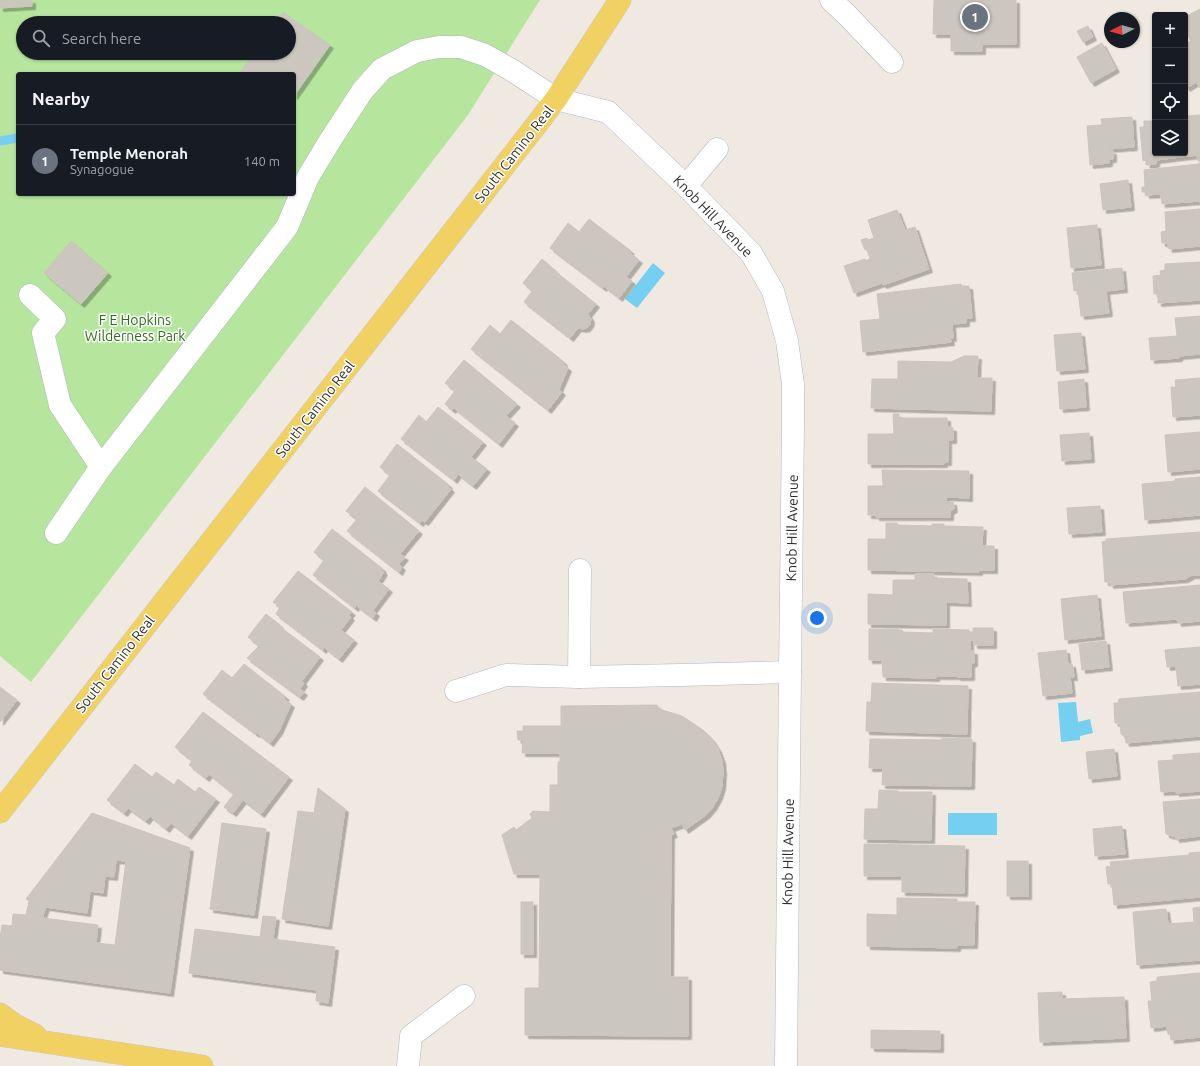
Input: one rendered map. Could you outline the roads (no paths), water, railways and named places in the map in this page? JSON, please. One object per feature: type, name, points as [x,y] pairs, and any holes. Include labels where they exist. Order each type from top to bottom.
[{"type":"main road","name":"South Camino Real","points":[[0,812],[556,99],[620,0]]},
{"type":"main road","points":[[0,1014],[15,1025],[46,1042]]},
{"type":"main road","points":[[0,1034],[202,1066]]},
{"type":"street","points":[[831,0],[892,62]]},
{"type":"street","name":"Knob Hill Avenue","points":[[56,534],[101,467],[287,228],[308,177],[363,90],[382,69],[417,51],[439,47],[461,47],[485,55],[510,68],[556,99],[608,112],[686,186],[751,253],[773,291],[788,341],[793,384],[786,1066]]},
{"type":"street","points":[[686,186],[717,148]]},
{"type":"street","points":[[30,295],[55,319],[43,333],[60,405],[101,467]]},
{"type":"street","points":[[579,677],[580,570]]},
{"type":"street","points":[[456,691],[506,675],[579,677],[680,676],[790,672]]},
{"type":"street","points":[[408,1066],[411,1036],[464,996]]},
{"type":"water","points":[[653,263],[665,273],[637,308],[625,299]]},
{"type":"water","points":[[1076,702],[1078,722],[1090,719],[1093,733],[1080,736],[1080,740],[1061,742],[1058,703]]},
{"type":"water","points":[[948,813],[997,813],[997,835],[948,835]]},
{"type":"waterway","points":[[0,141],[16,138]]},
{"type":"place","name":"Temple Menorah","points":[[975,17]]},
{"type":"park label","name":"F E Hopkins Wilderness Park","points":[[135,328]]}]
